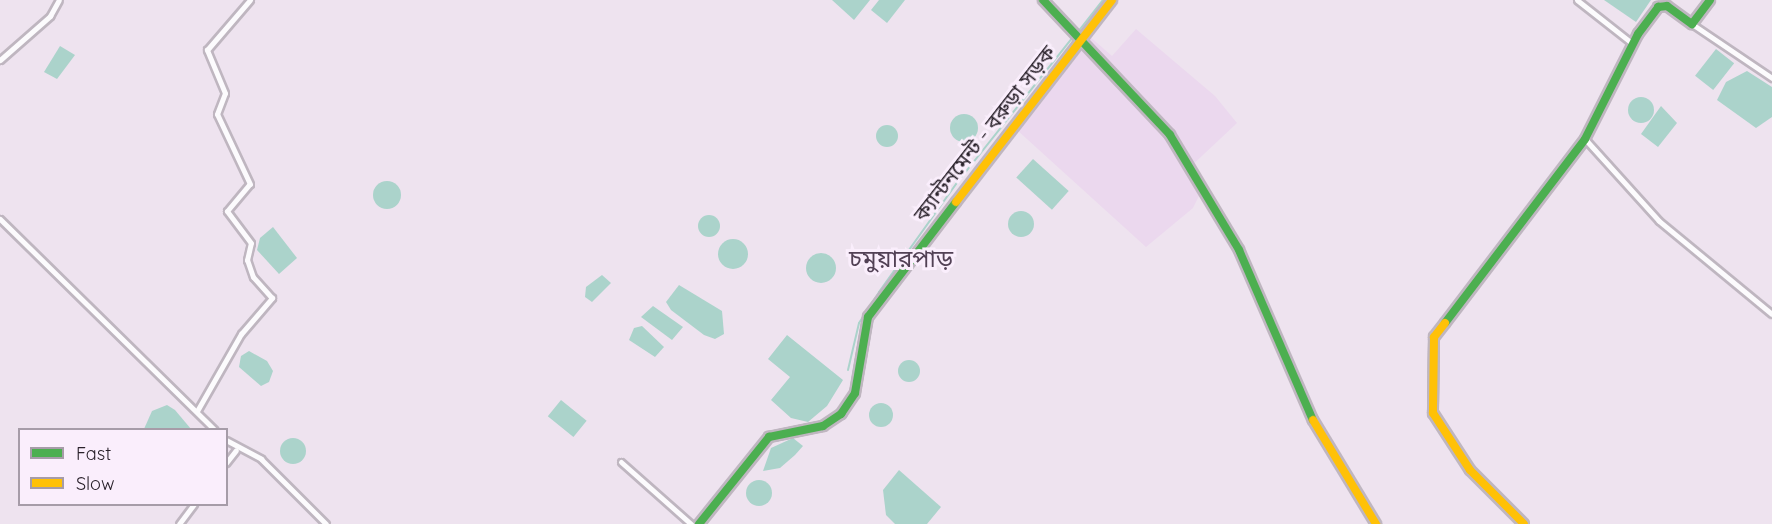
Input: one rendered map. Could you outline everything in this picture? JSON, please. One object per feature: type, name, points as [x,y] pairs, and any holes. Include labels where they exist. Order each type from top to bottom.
[{"type":"street","points":[[0,60],[50,16],[59,0]]},
{"type":"street","points":[[196,411],[242,334],[272,298],[253,277],[247,260],[251,243],[227,211],[250,184],[217,114],[225,96],[207,50],[250,0]]},
{"type":"street","points":[[1043,0],[1170,135],[1211,200],[1260,296],[1275,347],[1296,389],[1354,497],[1376,524]]},
{"type":"street","name":"ক্যান্টনমেন্ট - বরুড়া সড়ক","points":[[699,524],[769,437],[823,426],[841,414],[855,393],[868,317],[1112,0]]},
{"type":"street","points":[[1577,0],[1634,45]]},
{"type":"street","points":[[1692,24],[1710,0]]},
{"type":"street","points":[[1524,524],[1470,470],[1433,413],[1431,349],[1462,296],[1585,139],[1634,45],[1662,4],[1772,78]]},
{"type":"street","points":[[1585,139],[1659,221],[1772,314]]},
{"type":"street","points":[[0,219],[214,428]]},
{"type":"street","points":[[228,442],[236,450],[261,459],[326,524]]},
{"type":"street","points":[[228,460],[236,450]]},
{"type":"street","points":[[621,462],[691,524]]},
{"type":"street","points":[[179,524],[192,506]]},
{"type":"shaded area","points":[[832,0],[870,0],[854,20]]},
{"type":"shaded area","points":[[879,0],[905,0],[887,23],[871,10]]},
{"type":"shaded area","points":[[1604,0],[1651,0],[1636,22]]},
{"type":"shaded area","points":[[1136,29],[1215,96],[1237,123],[1187,170],[1201,192],[1193,208],[1146,247],[1017,130],[1088,35],[1112,56]]},
{"type":"shaded area","points":[[60,46],[75,55],[57,79],[44,72]]},
{"type":"shaded area","points":[[1716,49],[1734,63],[1713,90],[1695,76]]},
{"type":"shaded area","points":[[1747,71],[1772,87],[1772,117],[1756,128],[1717,100],[1726,82]]},
{"type":"shaded area","points":[[1641,97],[1650,101],[1654,110],[1650,119],[1641,123],[1632,119],[1628,110],[1632,101]]},
{"type":"shaded area","points":[[1661,106],[1677,123],[1658,147],[1641,134]]},
{"type":"shaded area","points":[[964,114],[974,118],[978,128],[974,138],[964,142],[954,138],[950,128],[954,118]]},
{"type":"shaded area","points":[[887,125],[895,128],[898,136],[895,144],[887,147],[879,144],[876,136],[879,128]]},
{"type":"shaded area","points":[[1033,159],[1069,191],[1052,210],[1016,178]]},
{"type":"shaded area","points":[[387,181],[397,185],[401,195],[397,205],[387,209],[377,205],[373,195],[377,185]]},
{"type":"shaded area","points":[[1021,211],[1030,215],[1034,224],[1030,233],[1021,237],[1012,233],[1008,224],[1012,215]]},
{"type":"shaded area","points":[[709,215],[717,218],[720,226],[717,234],[709,237],[701,234],[698,226],[701,218]]},
{"type":"shaded area","points":[[273,227],[297,258],[279,274],[257,250],[260,238]]},
{"type":"shaded area","points":[[733,239],[739,240],[747,248],[747,260],[739,268],[733,269],[727,268],[719,260],[718,254],[719,248],[727,240]]},
{"type":"shaded area","points":[[821,253],[832,257],[836,268],[832,279],[821,283],[810,279],[806,268],[810,257]]},
{"type":"shaded area","points":[[602,275],[611,283],[592,302],[585,297],[586,287]]},
{"type":"shaded area","points":[[679,285],[722,311],[724,334],[715,339],[704,335],[671,310],[666,302]]},
{"type":"shaded area","points":[[653,306],[683,327],[672,340],[641,317]]},
{"type":"shaded area","points":[[642,326],[664,347],[655,357],[629,340],[634,328]]},
{"type":"shaded area","points":[[787,335],[843,380],[827,406],[808,422],[791,418],[771,400],[790,377],[768,359]]},
{"type":"shaded area","points":[[249,351],[267,361],[273,371],[269,382],[261,386],[239,367],[241,356]]},
{"type":"shaded area","points":[[909,360],[917,363],[920,371],[917,379],[909,382],[901,379],[898,371],[901,363]]},
{"type":"shaded area","points":[[561,400],[587,421],[573,437],[548,416]]},
{"type":"shaded area","points":[[881,403],[890,406],[893,415],[890,424],[881,427],[872,424],[869,415],[872,406]]},
{"type":"shaded area","points":[[167,405],[175,410],[190,428],[144,428],[152,411]]},
{"type":"shaded area","points":[[293,438],[302,442],[306,451],[302,460],[293,464],[284,460],[280,451],[284,442]]},
{"type":"shaded area","points":[[793,438],[803,446],[795,455],[780,468],[763,471],[771,448]]},
{"type":"shaded area","points":[[899,470],[941,507],[927,524],[895,524],[886,515],[883,490]]},
{"type":"shaded area","points":[[759,480],[768,484],[772,493],[768,502],[759,506],[750,502],[746,493],[750,484]]},
{"type":"waterway","points":[[1077,33],[1103,0]]},
{"type":"waterway","points":[[848,370],[859,323],[879,292],[956,184],[1073,37]]},
{"type":"traffic: fast","points":[[1043,0],[1170,135],[1239,250],[1313,420]]},
{"type":"traffic: fast","points":[[1445,323],[1585,139],[1638,34],[1658,7],[1667,6],[1692,24],[1710,0]]},
{"type":"traffic: fast","points":[[699,524],[769,437],[823,426],[841,414],[855,393],[868,317],[956,202]]},
{"type":"traffic: slow","points":[[956,202],[1112,0]]},
{"type":"traffic: slow","points":[[1445,323],[1434,337],[1433,413],[1470,470],[1524,524]]},
{"type":"traffic: slow","points":[[1313,420],[1376,524]]},
{"type":"district","name":"চমুয়ারপাড়","points":[[901,259]]}]
